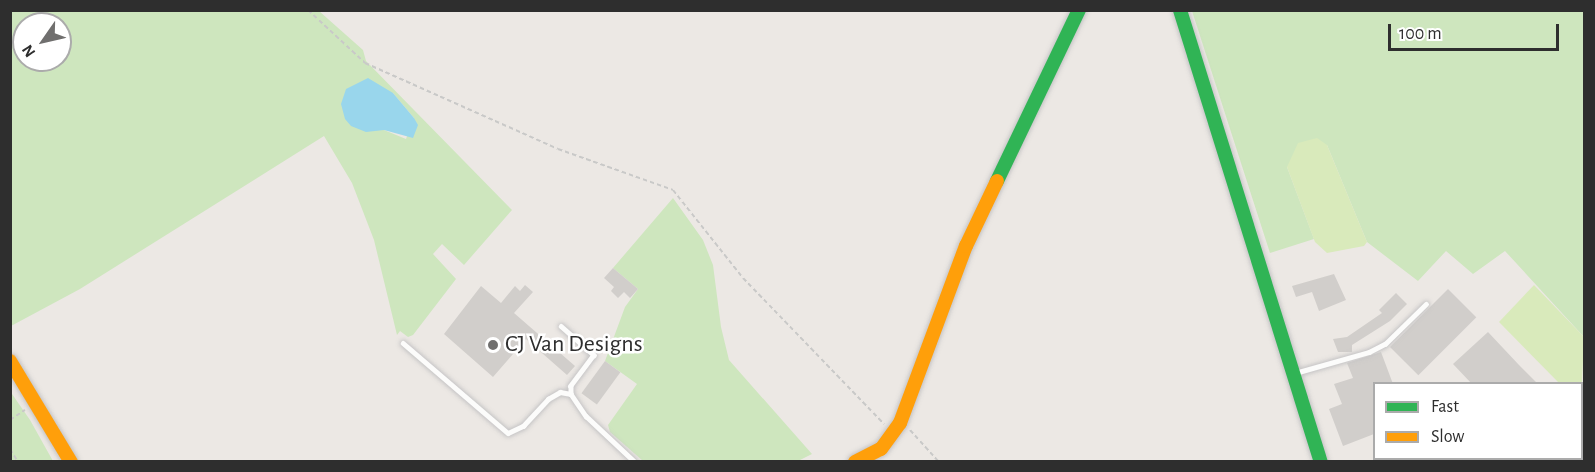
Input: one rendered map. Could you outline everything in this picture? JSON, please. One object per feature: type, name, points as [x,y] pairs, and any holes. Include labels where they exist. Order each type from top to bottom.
[{"type":"street","points":[[855,462],[881,449],[897,429],[962,255],[1078,10]]},
{"type":"street","points":[[1180,10],[1321,462]]},
{"type":"street","points":[[10,362],[71,462]]},
{"type":"lane","points":[[1293,374],[1370,352],[1385,344],[1426,304]]},
{"type":"lane","points":[[561,326],[594,355],[571,387],[571,394],[586,416],[635,462]]},
{"type":"lane","points":[[403,343],[508,433],[523,426],[548,399],[560,392],[571,394]]},
{"type":"path","points":[[308,10],[365,63],[558,149],[673,190],[743,279],[897,429],[919,437],[939,462]]},
{"type":"path","points":[[10,449],[18,462]]},
{"type":"green space","points":[[11,11],[319,11],[363,50],[366,61],[512,210],[464,265],[442,244],[433,254],[456,279],[413,335],[408,337],[400,331],[397,335],[374,240],[352,183],[324,136],[80,289],[11,326]],"holes":[[[393,93],[414,118],[406,139],[384,130]]]},
{"type":"green space","points":[[1192,11],[1584,11],[1584,337],[1505,251],[1473,274],[1446,251],[1418,281],[1367,242],[1327,145],[1287,167],[1314,239],[1270,253]]},
{"type":"green space","points":[[1317,138],[1327,145],[1367,242],[1364,246],[1327,253],[1315,242],[1287,167],[1298,143]]},
{"type":"green space","points":[[673,198],[703,240],[713,265],[721,327],[729,360],[812,454],[796,462],[643,461],[610,432],[608,425],[637,384],[605,361],[625,307],[638,289],[613,268]]},
{"type":"green space","points":[[1534,285],[1584,337],[1582,382],[1558,382],[1499,322]]},
{"type":"green space","points":[[1584,381],[1584,461],[1529,461],[1583,460]]},
{"type":"green space","points":[[10,391],[30,420],[53,461],[11,461]]},
{"type":"water","points":[[368,78],[393,93],[414,118],[418,125],[413,138],[384,130],[366,132],[351,126],[345,119],[341,104],[346,89]]},
{"type":"building","points":[[613,268],[638,289],[630,298],[624,292],[618,298],[611,291],[614,287],[604,278]]},
{"type":"building","points":[[1334,274],[1346,300],[1319,311],[1312,292],[1296,297],[1292,286]]},
{"type":"building","points":[[525,285],[533,292],[514,313],[575,366],[567,375],[526,339],[493,377],[444,334],[481,286],[501,303],[515,286],[520,291]]},
{"type":"building","points":[[1448,289],[1476,317],[1418,375],[1390,347]]},
{"type":"building","points":[[1396,293],[1407,304],[1390,321],[1352,345],[1352,352],[1338,352],[1333,339],[1347,337],[1382,313],[1379,310]]},
{"type":"building","points":[[1488,332],[1536,382],[1470,382],[1453,364]]},
{"type":"building","points":[[1381,352],[1392,382],[1373,382],[1373,434],[1343,446],[1329,409],[1342,404],[1334,384],[1353,378],[1347,363]]},
{"type":"building","points":[[605,361],[620,372],[597,405],[581,393]]},
{"type":"traffic: fast","points":[[997,181],[1079,10]]},
{"type":"traffic: fast","points":[[1180,10],[1321,462]]},
{"type":"traffic: slow","points":[[855,462],[881,449],[900,423],[966,246],[997,181]]},
{"type":"traffic: slow","points":[[10,361],[71,462]]},
{"type":"place","name":"CJ Van Designs","points":[[493,345]]}]
